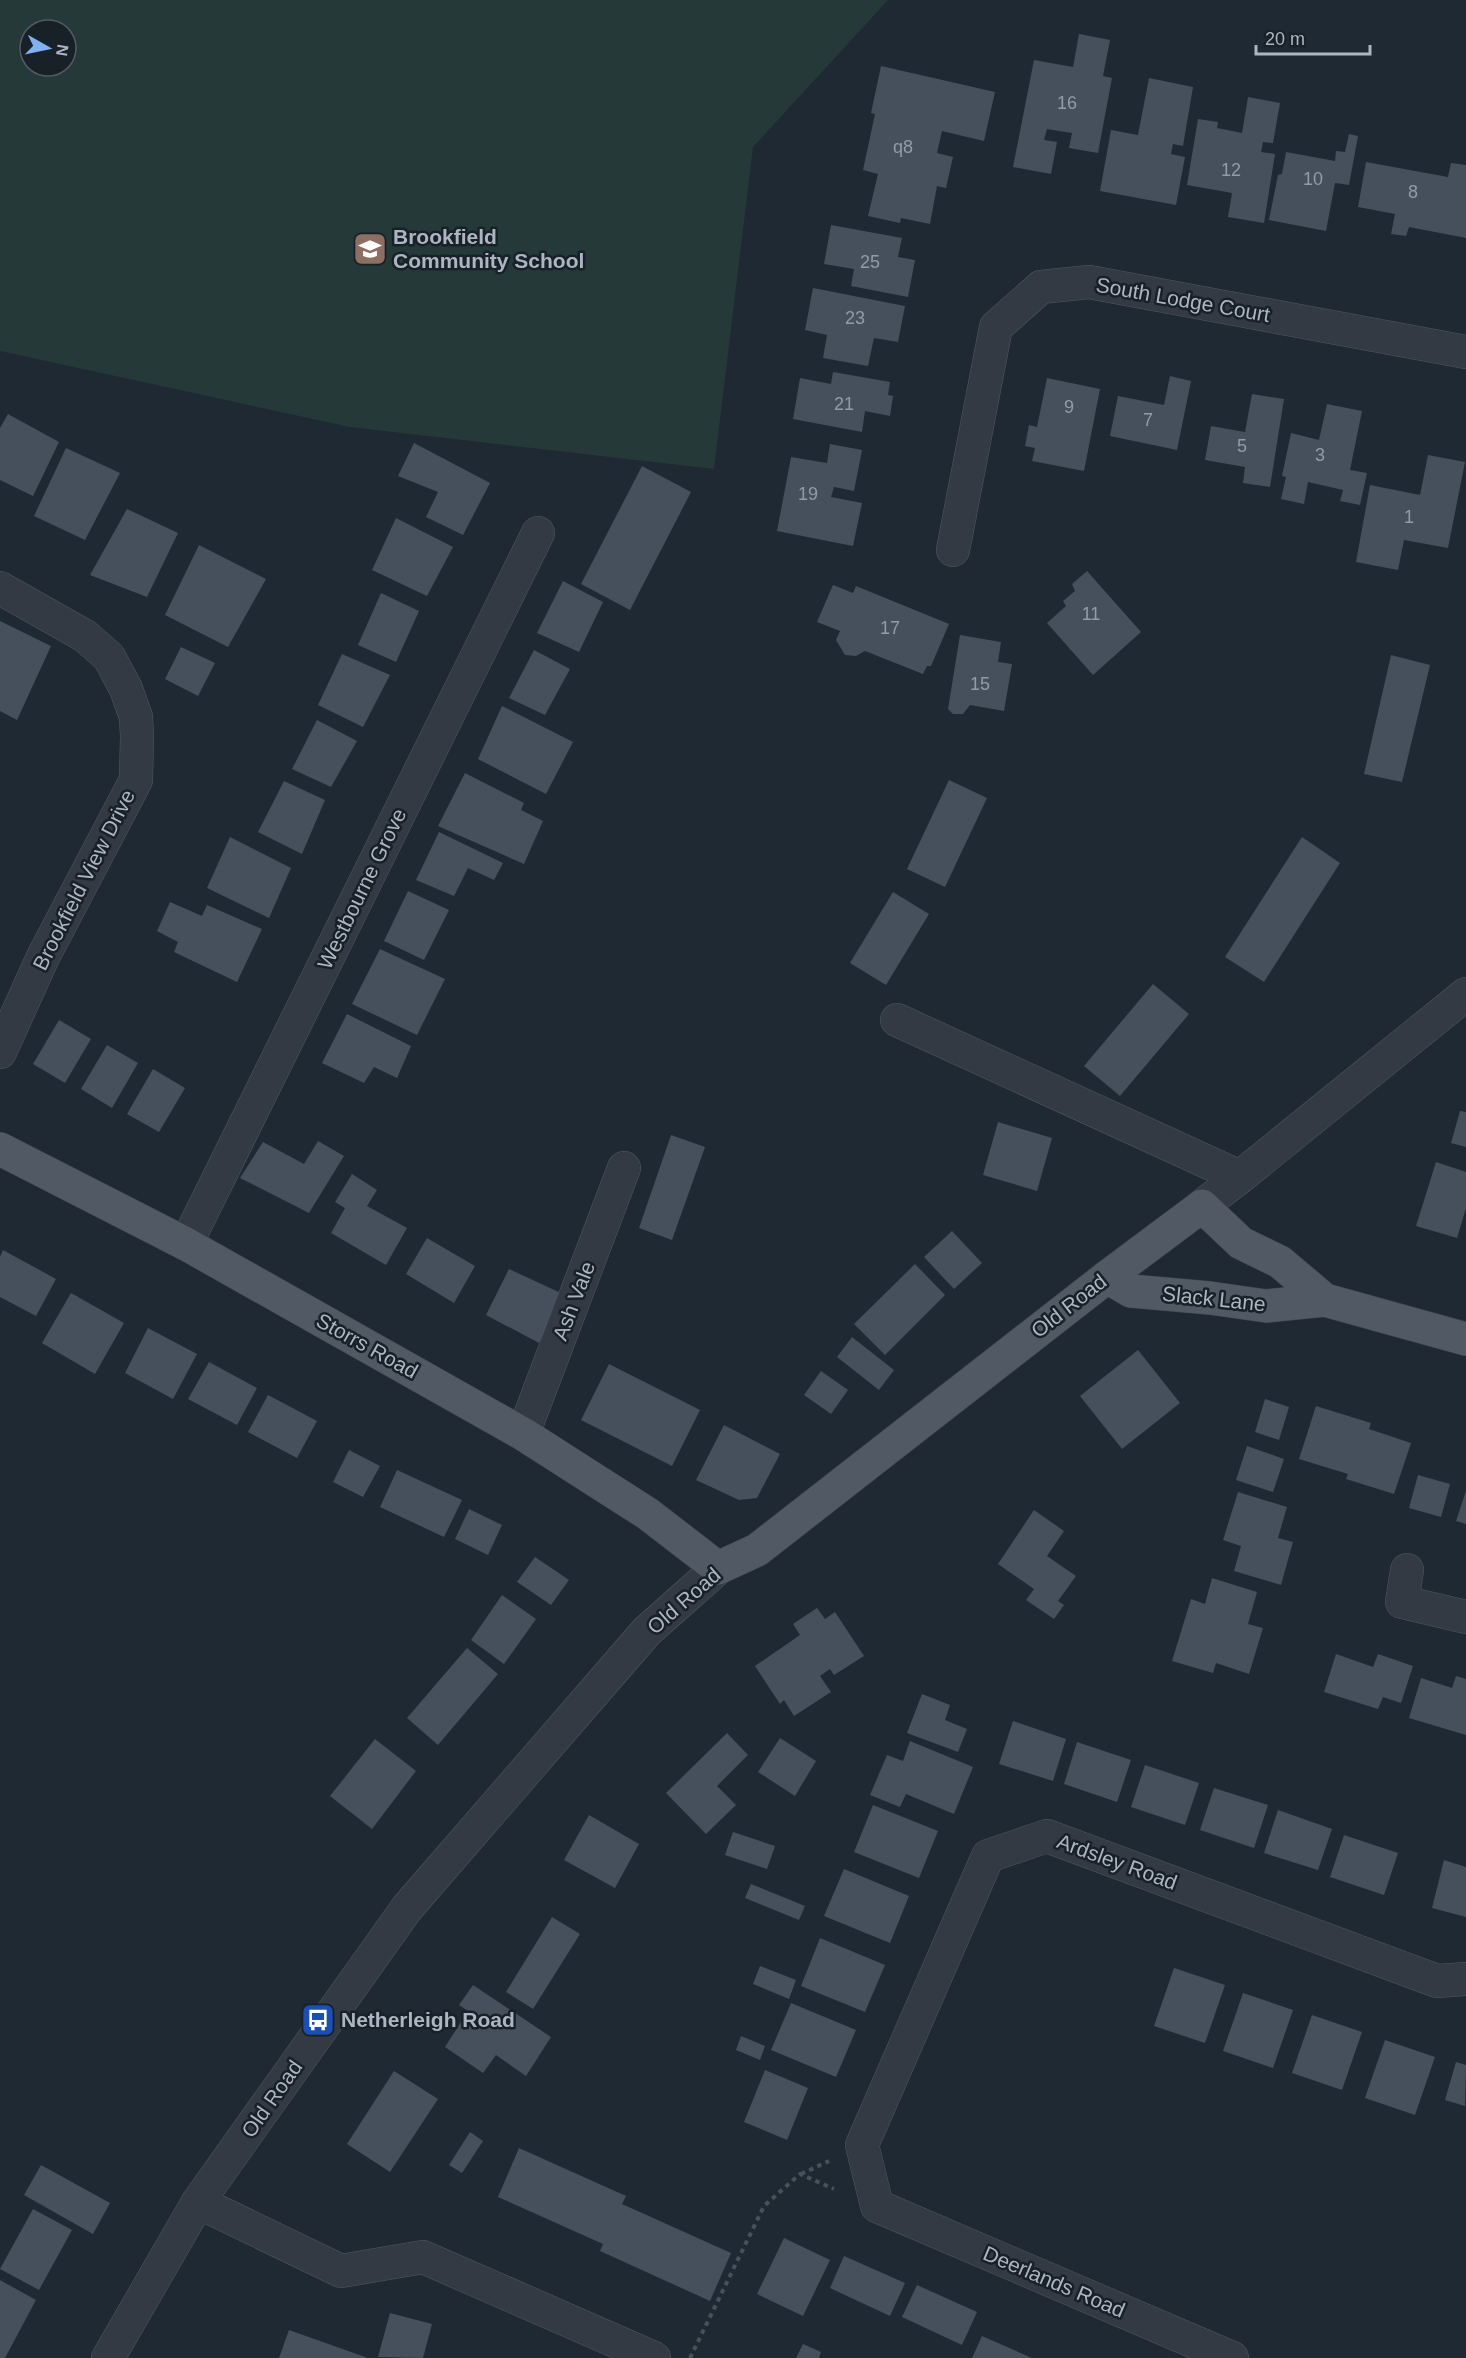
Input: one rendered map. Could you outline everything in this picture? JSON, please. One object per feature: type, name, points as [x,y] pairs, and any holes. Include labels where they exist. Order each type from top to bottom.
[{"type":"main road","name":"Storrs Road","points":[[0,1149],[186,1244],[523,1434],[648,1514],[718,1568]]},
{"type":"main road","name":"Old Road","points":[[718,1568],[757,1550],[1107,1277],[1202,1206]]},
{"type":"main road","name":"Slack Lane","points":[[1202,1206],[1241,1243],[1280,1262],[1325,1300]]},
{"type":"main road","name":"Slack Lane","points":[[1107,1277],[1131,1291],[1266,1306],[1325,1300],[1466,1339]]},
{"type":"street","name":"South Lodge Court","points":[[953,550],[996,327],[1041,287],[1089,282],[1466,352]]},
{"type":"street","name":"Westbourne Grove","points":[[186,1244],[538,533]]},
{"type":"street","name":"Brookfield View Drive","points":[[0,588],[85,636],[109,657],[133,708],[137,736],[136,780],[43,957],[0,1052]]},
{"type":"street","name":"Old Road","points":[[1202,1206],[1466,994]]},
{"type":"street","points":[[897,1020],[1240,1177]]},
{"type":"street","name":"Ash Vale","points":[[523,1434],[624,1168]]},
{"type":"street","name":"Old Road","points":[[108,2358],[198,2202],[407,1908],[647,1631],[718,1568]]},
{"type":"street","points":[[1407,1570],[1402,1602],[1466,1617]]},
{"type":"street","name":"Ardsley Road","points":[[877,2206],[862,2145],[988,1856],[1047,1836],[1437,1981],[1466,1979]]},
{"type":"street","points":[[198,2202],[341,2271],[423,2257],[654,2358]]},
{"type":"street","name":"Deerlands Road","points":[[877,2206],[1232,2358]]},
{"type":"path","points":[[690,2358],[764,2206],[800,2175],[877,2206]]},
{"type":"green space","name":"Brookfield Community School","points":[[0,0],[888,0],[753,147],[714,469],[350,427],[0,351]]},
{"type":"building","points":[[1079,34],[1110,40],[1103,76],[1112,78],[1098,153],[1069,148],[1072,133],[1047,129],[1044,140],[1057,142],[1051,174],[1013,167],[1034,60],[1073,67]]},
{"type":"building","points":[[881,66],[995,92],[984,141],[942,131],[937,153],[953,157],[946,188],[937,186],[930,224],[901,218],[900,223],[868,216],[878,174],[863,170],[875,114],[871,113]]},
{"type":"building","points":[[1149,78],[1193,87],[1183,146],[1173,144],[1171,154],[1185,157],[1176,205],[1100,191],[1111,130],[1138,135]]},
{"type":"building","points":[[1248,97],[1280,103],[1273,143],[1263,142],[1261,152],[1275,154],[1264,223],[1228,217],[1232,193],[1187,185],[1198,119],[1218,122],[1217,128],[1242,133]]},
{"type":"building","points":[[1349,134],[1358,136],[1349,185],[1335,183],[1326,231],[1269,220],[1278,175],[1282,174],[1286,152],[1335,161],[1336,151],[1345,152]]},
{"type":"building","points":[[1366,162],[1448,177],[1451,163],[1466,165],[1466,238],[1409,227],[1406,236],[1391,234],[1395,214],[1358,207]]},
{"type":"building","points":[[831,225],[902,238],[898,257],[915,260],[908,297],[851,286],[854,269],[824,264]]},
{"type":"building","points":[[813,288],[905,306],[898,342],[874,338],[868,366],[823,358],[827,335],[805,330]]},
{"type":"building","points":[[833,372],[890,382],[888,395],[893,396],[890,416],[865,411],[862,432],[793,419],[800,378],[831,384]]},
{"type":"building","points":[[1170,376],[1191,381],[1177,450],[1110,436],[1118,396],[1164,405]]},
{"type":"building","points":[[1047,378],[1100,389],[1084,471],[1032,461],[1035,448],[1025,446],[1029,425],[1037,427]]},
{"type":"building","points":[[1252,394],[1284,399],[1270,487],[1243,483],[1245,467],[1205,460],[1211,426],[1245,432]]},
{"type":"building","points":[[1327,404],[1362,411],[1350,470],[1367,473],[1360,505],[1340,501],[1343,490],[1308,482],[1304,504],[1281,499],[1286,477],[1282,476],[1291,433],[1319,440]]},
{"type":"building","points":[[8,414],[59,442],[33,496],[0,480],[0,428]]},
{"type":"building","points":[[414,443],[490,483],[463,535],[426,517],[438,492],[398,476]]},
{"type":"building","points":[[830,444],[862,450],[854,491],[834,487],[831,497],[862,503],[853,546],[777,531],[791,457],[827,463]]},
{"type":"building","points":[[66,448],[120,473],[85,540],[34,516]]},
{"type":"building","points":[[1428,455],[1465,462],[1448,548],[1404,540],[1398,570],[1356,562],[1370,485],[1420,495]]},
{"type":"building","points":[[642,466],[691,492],[630,610],[581,584]]},
{"type":"building","points":[[127,509],[178,533],[147,597],[90,575]]},
{"type":"building","points":[[396,518],[453,547],[427,596],[372,570]]},
{"type":"building","points":[[199,545],[266,579],[228,647],[165,615]]},
{"type":"building","points":[[1087,571],[1141,632],[1093,675],[1047,623],[1066,606],[1063,601],[1075,591],[1072,584]]},
{"type":"building","points":[[563,581],[603,602],[579,652],[537,633]]},
{"type":"building","points":[[833,585],[853,593],[856,586],[949,624],[931,666],[927,666],[923,674],[865,651],[856,656],[845,655],[836,640],[840,631],[817,622]]},
{"type":"building","points":[[381,593],[419,611],[396,662],[358,645]]},
{"type":"building","points":[[0,621],[51,646],[17,720],[0,711]]},
{"type":"building","points":[[960,635],[1001,642],[998,662],[1012,664],[1004,711],[970,705],[963,714],[953,714],[948,709]]},
{"type":"building","points":[[181,647],[215,663],[198,696],[165,679]]},
{"type":"building","points":[[534,650],[570,669],[545,715],[509,698]]},
{"type":"building","points":[[342,654],[390,675],[363,727],[318,705]]},
{"type":"building","points":[[1391,655],[1430,665],[1402,782],[1364,774]]},
{"type":"building","points":[[502,706],[573,742],[546,794],[478,759]]},
{"type":"building","points":[[317,720],[357,741],[331,787],[292,769]]},
{"type":"building","points":[[465,773],[524,803],[521,810],[543,821],[524,864],[438,826]]},
{"type":"building","points":[[949,780],[987,798],[945,887],[907,869]]},
{"type":"building","points":[[284,781],[325,800],[302,854],[258,832]]},
{"type":"building","points":[[439,832],[503,863],[494,880],[468,868],[454,896],[416,880]]},
{"type":"building","points":[[230,837],[291,868],[269,918],[207,888]]},
{"type":"building","points":[[1302,837],[1340,863],[1264,982],[1225,957]]},
{"type":"building","points":[[408,891],[449,910],[424,960],[384,941]]},
{"type":"building","points":[[893,892],[929,914],[886,985],[850,963]]},
{"type":"building","points":[[170,902],[202,916],[207,905],[262,929],[237,982],[174,952],[178,942],[157,931]]},
{"type":"building","points":[[380,949],[445,979],[417,1035],[352,1004]]},
{"type":"building","points":[[1153,984],[1189,1014],[1120,1096],[1084,1066]]},
{"type":"building","points":[[347,1014],[411,1046],[397,1078],[374,1067],[364,1083],[322,1063]]},
{"type":"building","points":[[59,1020],[91,1039],[65,1083],[33,1064]]},
{"type":"building","points":[[107,1045],[138,1063],[112,1108],[81,1089]]},
{"type":"building","points":[[153,1069],[185,1088],[159,1132],[127,1114]]},
{"type":"building","points":[[1460,1111],[1466,1112],[1466,1147],[1451,1143]]},
{"type":"building","points":[[998,1122],[1052,1138],[1037,1191],[983,1175]]},
{"type":"building","points":[[671,1135],[705,1147],[672,1240],[639,1228]]},
{"type":"building","points":[[318,1141],[344,1156],[309,1213],[240,1178],[263,1142],[304,1164]]},
{"type":"building","points":[[1436,1162],[1466,1172],[1466,1208],[1457,1238],[1416,1226]]},
{"type":"building","points":[[352,1174],[377,1190],[367,1206],[407,1228],[386,1265],[331,1233],[345,1208],[335,1202]]},
{"type":"building","points":[[952,1231],[982,1263],[954,1289],[924,1257]]},
{"type":"building","points":[[427,1238],[475,1266],[454,1303],[406,1274]]},
{"type":"building","points":[[3,1250],[56,1279],[36,1316],[0,1297],[0,1257]]},
{"type":"building","points":[[915,1264],[945,1295],[885,1355],[854,1324]]},
{"type":"building","points":[[509,1269],[563,1294],[539,1343],[486,1315]]},
{"type":"building","points":[[71,1293],[124,1323],[95,1374],[42,1343]]},
{"type":"building","points":[[148,1328],[197,1354],[173,1399],[125,1373]]},
{"type":"building","points":[[852,1337],[894,1370],[879,1390],[837,1357]]},
{"type":"building","points":[[1138,1350],[1180,1403],[1122,1449],[1080,1396]]},
{"type":"building","points":[[209,1362],[257,1388],[237,1425],[188,1399]]},
{"type":"building","points":[[609,1364],[700,1410],[672,1466],[581,1420]]},
{"type":"building","points":[[821,1371],[848,1390],[831,1414],[804,1395]]},
{"type":"building","points":[[268,1395],[317,1421],[297,1458],[248,1432]]},
{"type":"building","points":[[1265,1399],[1289,1407],[1279,1440],[1255,1432]]},
{"type":"building","points":[[1316,1406],[1371,1423],[1369,1429],[1411,1443],[1394,1494],[1346,1479],[1348,1474],[1299,1459]]},
{"type":"building","points":[[724,1425],[780,1454],[757,1498],[739,1500],[696,1480]]},
{"type":"building","points":[[1247,1446],[1284,1459],[1273,1492],[1236,1480]]},
{"type":"building","points":[[349,1450],[380,1466],[363,1497],[333,1482]]},
{"type":"building","points":[[397,1470],[462,1500],[444,1537],[380,1507]]},
{"type":"building","points":[[1418,1475],[1450,1484],[1441,1517],[1409,1508]]},
{"type":"building","points":[[1466,1491],[1466,1524],[1456,1521]]},
{"type":"building","points":[[1238,1492],[1287,1507],[1278,1538],[1293,1542],[1281,1585],[1234,1571],[1241,1546],[1223,1540]]},
{"type":"building","points":[[469,1509],[502,1525],[488,1555],[455,1539]]},
{"type":"building","points":[[1034,1510],[1064,1531],[1047,1556],[1076,1576],[1058,1601],[1064,1605],[1054,1619],[1026,1600],[1034,1589],[998,1564]]},
{"type":"building","points":[[535,1557],[569,1580],[551,1605],[517,1582]]},
{"type":"building","points":[[1212,1578],[1257,1592],[1248,1624],[1263,1628],[1249,1674],[1216,1663],[1213,1673],[1172,1661],[1191,1599],[1205,1604]]},
{"type":"building","points":[[502,1595],[536,1619],[504,1664],[471,1640]]},
{"type":"building","points":[[817,1608],[825,1619],[835,1612],[864,1656],[834,1675],[830,1669],[820,1676],[831,1692],[794,1716],[784,1700],[780,1704],[755,1666],[800,1635],[793,1624]]},
{"type":"building","points":[[467,1648],[498,1674],[438,1745],[407,1718]]},
{"type":"building","points":[[1336,1654],[1373,1667],[1378,1654],[1413,1666],[1401,1703],[1383,1697],[1378,1709],[1324,1692]]},
{"type":"building","points":[[1456,1676],[1466,1679],[1466,1735],[1409,1718],[1421,1678],[1452,1688]]},
{"type":"building","points":[[922,1694],[950,1705],[945,1720],[967,1729],[958,1752],[907,1733]]},
{"type":"building","points":[[1013,1721],[1066,1739],[1053,1781],[999,1764]]},
{"type":"building","points":[[727,1733],[748,1755],[717,1786],[736,1805],[706,1834],[666,1793]]},
{"type":"building","points":[[780,1738],[816,1761],[795,1796],[758,1772]]},
{"type":"building","points":[[375,1739],[416,1771],[372,1829],[330,1796]]},
{"type":"building","points":[[910,1741],[973,1767],[954,1814],[906,1794],[900,1807],[870,1795],[887,1755],[903,1761]]},
{"type":"building","points":[[1077,1742],[1131,1760],[1117,1802],[1064,1784]]},
{"type":"building","points":[[1145,1765],[1199,1783],[1185,1825],[1131,1807]]},
{"type":"building","points":[[1214,1788],[1268,1805],[1254,1848],[1200,1830]]},
{"type":"building","points":[[873,1805],[938,1831],[919,1878],[854,1852]]},
{"type":"building","points":[[1278,1810],[1332,1829],[1318,1870],[1264,1853]]},
{"type":"building","points":[[589,1815],[639,1844],[615,1888],[564,1860]]},
{"type":"building","points":[[733,1832],[775,1846],[767,1869],[725,1855]]},
{"type":"building","points":[[1344,1835],[1398,1853],[1384,1895],[1330,1877]]},
{"type":"building","points":[[1444,1860],[1466,1867],[1466,1917],[1432,1908]]},
{"type":"building","points":[[844,1869],[909,1896],[890,1943],[824,1916]]},
{"type":"building","points":[[751,1884],[805,1906],[799,1920],[745,1898]]},
{"type":"building","points":[[552,1917],[580,1934],[533,2009],[506,1992]]},
{"type":"building","points":[[820,1938],[885,1965],[865,2012],[801,1986]]},
{"type":"building","points":[[760,1966],[796,1980],[789,1999],[753,1984]]},
{"type":"building","points":[[1174,1968],[1225,1985],[1205,2043],[1154,2026]]},
{"type":"building","points":[[473,1985],[551,2037],[526,2076],[496,2055],[483,2073],[445,2047],[468,2011],[459,2005]]},
{"type":"building","points":[[1243,1993],[1293,2010],[1273,2068],[1223,2051]]},
{"type":"building","points":[[791,2003],[856,2030],[836,2077],[771,2050]]},
{"type":"building","points":[[1312,2015],[1362,2032],[1342,2090],[1292,2073]]},
{"type":"building","points":[[741,2036],[765,2046],[760,2060],[736,2050]]},
{"type":"building","points":[[1385,2040],[1435,2057],[1415,2115],[1365,2098]]},
{"type":"building","points":[[1456,2062],[1466,2065],[1465,2106],[1445,2100]]},
{"type":"building","points":[[765,2070],[808,2088],[787,2140],[744,2122]]},
{"type":"building","points":[[394,2071],[438,2099],[390,2172],[347,2144]]},
{"type":"building","points":[[470,2132],[483,2141],[462,2173],[449,2165]]},
{"type":"building","points":[[519,2148],[626,2196],[622,2204],[731,2253],[710,2301],[600,2251],[603,2244],[498,2197]]},
{"type":"building","points":[[41,2165],[110,2203],[93,2234],[24,2195]]},
{"type":"building","points":[[33,2209],[72,2230],[39,2290],[0,2269]]},
{"type":"building","points":[[784,2238],[830,2260],[803,2316],[757,2294]]},
{"type":"building","points":[[844,2256],[905,2283],[890,2316],[830,2288]]},
{"type":"building","points":[[0,2280],[36,2300],[5,2358],[0,2358]]},
{"type":"building","points":[[917,2285],[977,2312],[962,2345],[902,2317]]},
{"type":"building","points":[[390,2313],[432,2324],[423,2358],[378,2357]]},
{"type":"building","points":[[289,2330],[368,2358],[279,2358]]},
{"type":"building","points":[[982,2336],[1032,2358],[972,2358]]},
{"type":"building","points":[[803,2344],[821,2352],[819,2358],[796,2358]]},
{"type":"place","name":"Brookfield Community School","points":[[370,249]]},
{"type":"place","name":"Netherleigh Road","points":[[318,2020]]}]
